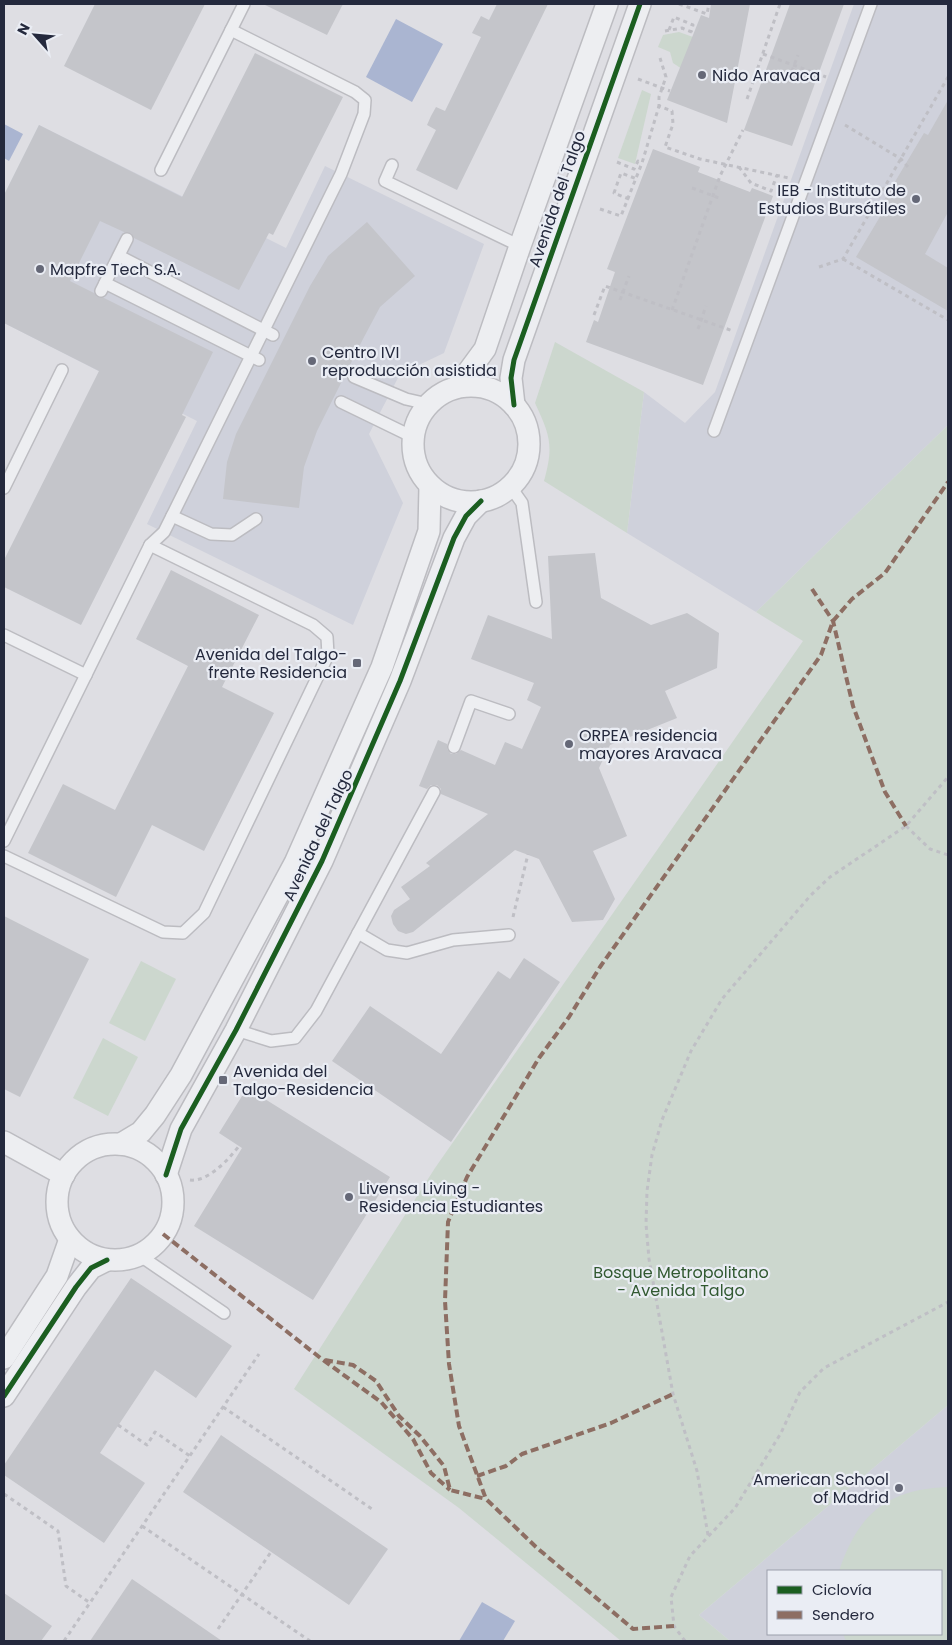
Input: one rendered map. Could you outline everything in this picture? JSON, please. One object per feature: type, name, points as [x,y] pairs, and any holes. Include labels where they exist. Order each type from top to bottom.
[{"type":"street","name":"Avenida del Talgo","points":[[457,387],[485,350],[520,246],[607,4]]},
{"type":"street","name":"Avenida del Talgo","points":[[514,404],[511,378],[514,360],[640,4]]},
{"type":"street","points":[[473,385],[488,388],[502,394],[514,404],[524,420],[529,437],[528,455],[521,472],[510,486],[496,496],[481,501],[463,502],[445,496],[430,486],[419,472],[413,455],[413,437],[418,420],[428,404],[441,393],[457,387],[473,385]]},
{"type":"street","name":"Avenida del Talgo","points":[[121,1144],[141,1132],[181,1075],[295,863],[382,667],[429,531],[430,486]]},
{"type":"street","name":"Avenida del Talgo","points":[[166,1175],[181,1129],[236,1030],[326,852],[400,681],[454,538],[466,516],[481,501]]},
{"type":"street","points":[[4,1142],[64,1175]]},
{"type":"street","points":[[121,1144],[139,1149],[155,1160],[166,1175],[172,1197],[170,1220],[163,1234],[153,1246],[139,1255],[124,1260],[107,1260],[93,1256],[80,1249],[70,1239],[61,1224],[57,1208],[58,1191],[64,1175],[74,1161],[88,1151],[104,1145],[121,1144]]},
{"type":"street","points":[[4,1358],[57,1276],[70,1239]]},
{"type":"street","points":[[4,1396],[90,1268],[107,1260]]},
{"type":"lane","points":[[161,170],[244,4]]},
{"type":"lane","points":[[714,431],[871,4]]},
{"type":"lane","points":[[4,841],[150,545],[164,532],[268,333],[341,174],[364,114],[365,100],[355,92],[231,30]]},
{"type":"lane","points":[[392,164],[385,181],[520,246]]},
{"type":"lane","points":[[127,238],[103,287],[255,358]]},
{"type":"lane","points":[[119,256],[268,333]]},
{"type":"lane","points":[[4,488],[62,370]]},
{"type":"lane","points":[[354,377],[406,399],[428,404]]},
{"type":"lane","points":[[341,402],[413,437]]},
{"type":"lane","points":[[510,486],[522,503],[536,602]]},
{"type":"lane","points":[[172,516],[211,534],[225,535],[232,535],[256,519]]},
{"type":"lane","points":[[4,856],[163,932],[183,933],[204,913],[328,655],[327,637],[313,625],[150,545]]},
{"type":"lane","points":[[4,635],[86,675]]},
{"type":"lane","points":[[454,747],[470,701],[510,714]]},
{"type":"lane","points":[[236,1030],[271,1041],[295,1038],[316,1011],[434,792]]},
{"type":"lane","points":[[358,933],[387,950],[406,953],[453,940],[509,935]]},
{"type":"lane","points":[[139,1255],[224,1313]]},
{"type":"path","points":[[678,4],[707,14],[709,4]]},
{"type":"path","points":[[747,99],[780,4]]},
{"type":"path","points":[[674,17],[694,25],[693,32],[682,28],[667,30],[674,17]]},
{"type":"path","points":[[763,54],[842,83]]},
{"type":"path","points":[[789,78],[798,55]]},
{"type":"path","points":[[600,209],[621,216],[629,199],[642,163],[666,78],[660,58]]},
{"type":"path","points":[[617,71],[670,91]]},
{"type":"path","points":[[819,267],[843,259],[948,77]]},
{"type":"path","points":[[659,106],[672,111],[673,124],[665,147],[700,158],[775,174],[771,191],[751,183],[739,167]]},
{"type":"path","points":[[831,113],[843,124],[901,159],[908,167]]},
{"type":"path","points":[[672,310],[726,164],[743,130]]},
{"type":"path","points":[[617,162],[634,168],[638,161],[642,163]]},
{"type":"path","points":[[629,199],[614,193],[621,173],[636,179]]},
{"type":"path","points":[[692,188],[719,198]]},
{"type":"path","points":[[843,259],[948,320]]},
{"type":"path","points":[[620,300],[629,276]]},
{"type":"path","points":[[594,315],[605,286],[749,336]]},
{"type":"path","points":[[698,329],[706,306]]},
{"type":"path","points":[[708,1535],[698,1471],[673,1394],[649,1259],[646,1224],[652,1155],[662,1120],[679,1078],[704,1027],[722,999],[810,896],[830,876],[906,826],[948,778]]},
{"type":"path","points":[[906,826],[930,849],[948,855]]},
{"type":"path","points":[[509,935],[528,854]]},
{"type":"path","points":[[686,1641],[674,1626],[671,1598],[690,1556],[735,1508],[781,1433],[800,1392],[824,1368],[948,1302]]},
{"type":"path","points":[[64,1641],[259,1354]]},
{"type":"path","points":[[223,1407],[372,1509]]},
{"type":"path","points":[[118,1425],[147,1445],[155,1432],[190,1456]]},
{"type":"path","points":[[4,1494],[58,1531],[66,1586],[90,1602]]},
{"type":"path","points":[[142,1526],[310,1641]]},
{"type":"path","points":[[218,1629],[271,1552]]},
{"type":"shaded area","points":[[854,4],[948,4],[948,425],[756,612],[627,533],[644,392],[685,423],[715,392]]},
{"type":"shaded area","points":[[39,125],[286,248],[325,166],[484,244],[444,353],[400,374],[369,434],[403,503],[353,625],[147,524],[197,421],[4,323],[4,195]]},
{"type":"shaded area","name":"American School of Madrid","points":[[948,1405],[948,1641],[730,1641],[699,1615]]},
{"type":"green space","points":[[679,32],[693,37],[682,69],[673,63],[670,52],[658,47],[663,35]]},
{"type":"green space","points":[[642,90],[651,94],[635,164],[618,158]]},
{"type":"green space","points":[[555,342],[644,392],[627,533],[544,481],[550,449],[547,433],[535,403]]},
{"type":"green space","name":"Bosque Metropolitano - Avenida Talgo","points":[[948,425],[948,1405],[699,1615],[730,1641],[621,1641],[459,1508],[294,1389],[435,1168],[803,641],[756,612]]},
{"type":"green space","points":[[141,961],[176,979],[145,1041],[109,1023]]},
{"type":"green space","points":[[103,1038],[138,1057],[108,1116],[73,1098]]},
{"type":"green space","points":[[948,1487],[948,1641],[846,1641],[843,1635],[942,1635],[942,1570],[839,1570],[855,1534],[878,1508],[892,1499],[927,1489]]},
{"type":"water","points":[[396,19],[443,44],[412,102],[366,77]]},
{"type":"water","points":[[4,124],[23,134],[9,161],[4,158]]},
{"type":"water","points":[[482,1602],[515,1621],[503,1641],[459,1641]]},
{"type":"building","points":[[95,4],[205,4],[151,110],[64,66]]},
{"type":"building","points":[[263,4],[343,4],[327,35]]},
{"type":"building","points":[[497,4],[548,4],[457,190],[416,170],[436,130],[427,125],[431,116],[436,107],[445,111],[481,37],[472,33],[481,16],[489,20]]},
{"type":"building","points":[[711,4],[750,4],[727,123],[667,100],[701,15],[709,18]]},
{"type":"building","points":[[790,4],[844,4],[792,146],[744,130]]},
{"type":"building","points":[[255,53],[343,97],[273,235],[269,233],[239,290],[134,238],[131,233],[124,232],[100,221],[70,281],[94,293],[97,297],[104,298],[213,352],[182,415],[186,417],[81,625],[4,587],[4,560],[99,371],[4,323],[4,195],[39,125],[182,197]]},
{"type":"building","name":"IEB - Instituto de Estudios Bursátiles","points":[[948,100],[948,212],[925,254],[948,268],[948,311],[856,257],[881,215],[877,212],[924,133],[928,135]]},
{"type":"building","points":[[653,149],[700,167],[698,172],[750,192],[752,188],[773,196],[703,385],[586,342],[594,320],[598,322],[615,272],[607,269]]},
{"type":"building","name":"Centro IVI reproducción asistida","points":[[367,222],[415,276],[380,307],[317,431],[304,467],[299,508],[223,499],[227,462],[236,434],[310,286],[328,256]]},
{"type":"building","name":"ORPEA residencia mayores Aravaca","points":[[595,553],[601,598],[651,625],[687,613],[719,633],[717,668],[665,691],[677,718],[610,745],[599,768],[627,836],[593,851],[615,899],[603,920],[572,922],[539,859],[515,850],[413,932],[406,934],[398,931],[393,924],[391,916],[394,910],[410,899],[401,887],[430,866],[426,863],[488,814],[441,794],[441,789],[437,785],[431,785],[427,789],[419,786],[438,740],[447,744],[447,749],[451,754],[456,754],[461,750],[495,765],[505,742],[522,749],[541,707],[527,700],[534,683],[471,659],[488,615],[552,639],[548,556]]},
{"type":"building","points":[[171,570],[259,615],[222,687],[274,713],[204,851],[152,825],[116,897],[28,853],[63,784],[115,810],[188,666],[136,639]]},
{"type":"building","points":[[4,916],[89,959],[20,1097],[4,1089]]},
{"type":"building","points":[[524,958],[560,982],[451,1142],[332,1061],[370,1006],[441,1054],[498,971],[510,979]]},
{"type":"building","name":"Livensa Living - Residencia Estudiantes","points":[[247,1088],[390,1177],[313,1300],[194,1226],[242,1148],[219,1133]]},
{"type":"building","points":[[131,1278],[232,1346],[196,1398],[155,1370],[100,1453],[145,1483],[104,1543],[4,1475],[4,1465]]},
{"type":"building","points":[[221,1435],[388,1549],[349,1605],[183,1492]]},
{"type":"building","points":[[132,1579],[222,1641],[90,1641]]},
{"type":"building","points":[[4,1593],[52,1626],[41,1641],[4,1641]]},
{"type":"marked path","points":[[674,1626],[633,1629],[536,1547],[486,1499],[459,1426],[449,1364],[445,1301],[448,1222],[467,1177],[539,1058],[569,1017],[600,967],[821,655],[833,621],[852,599],[885,573],[948,482]]},
{"type":"marked path","points":[[812,589],[833,621],[853,706],[885,792],[906,826]]},
{"type":"marked path","points":[[163,1234],[323,1360],[381,1402],[413,1439],[431,1473],[450,1490]]},
{"type":"marked path","points":[[325,1360],[353,1365],[376,1381],[399,1416],[420,1436],[444,1466],[450,1490],[486,1499]]},
{"type":"marked path","points":[[477,1476],[506,1466],[522,1454],[611,1423],[673,1394]]},
{"type":"cycle path","points":[[514,405],[511,378],[514,360],[640,4]]},
{"type":"cycle path","points":[[166,1175],[181,1129],[236,1030],[322,861],[400,681],[454,538],[466,516],[481,501]]},
{"type":"cycle path","points":[[4,1396],[76,1287],[91,1268],[107,1260]]},
{"type":"place","name":"Nido Aravaca","points":[[702,75]]},
{"type":"place","name":"IEB - Instituto de Estudios Bursátiles","points":[[916,199]]},
{"type":"place","name":"Mapfre Tech S.A.","points":[[40,269]]},
{"type":"place","name":"Centro IVI reproducción asistida","points":[[312,361]]},
{"type":"place","name":"Avenida del Talgo- frente Residencia","points":[[357,663]]},
{"type":"place","name":"ORPEA residencia mayores Aravaca","points":[[569,744]]},
{"type":"place","name":"Avenida del Talgo-Residencia","points":[[223,1080]]},
{"type":"place","name":"Livensa Living - Residencia Estudiantes","points":[[349,1197]]},
{"type":"place","name":"American School of Madrid","points":[[899,1488]]}]
